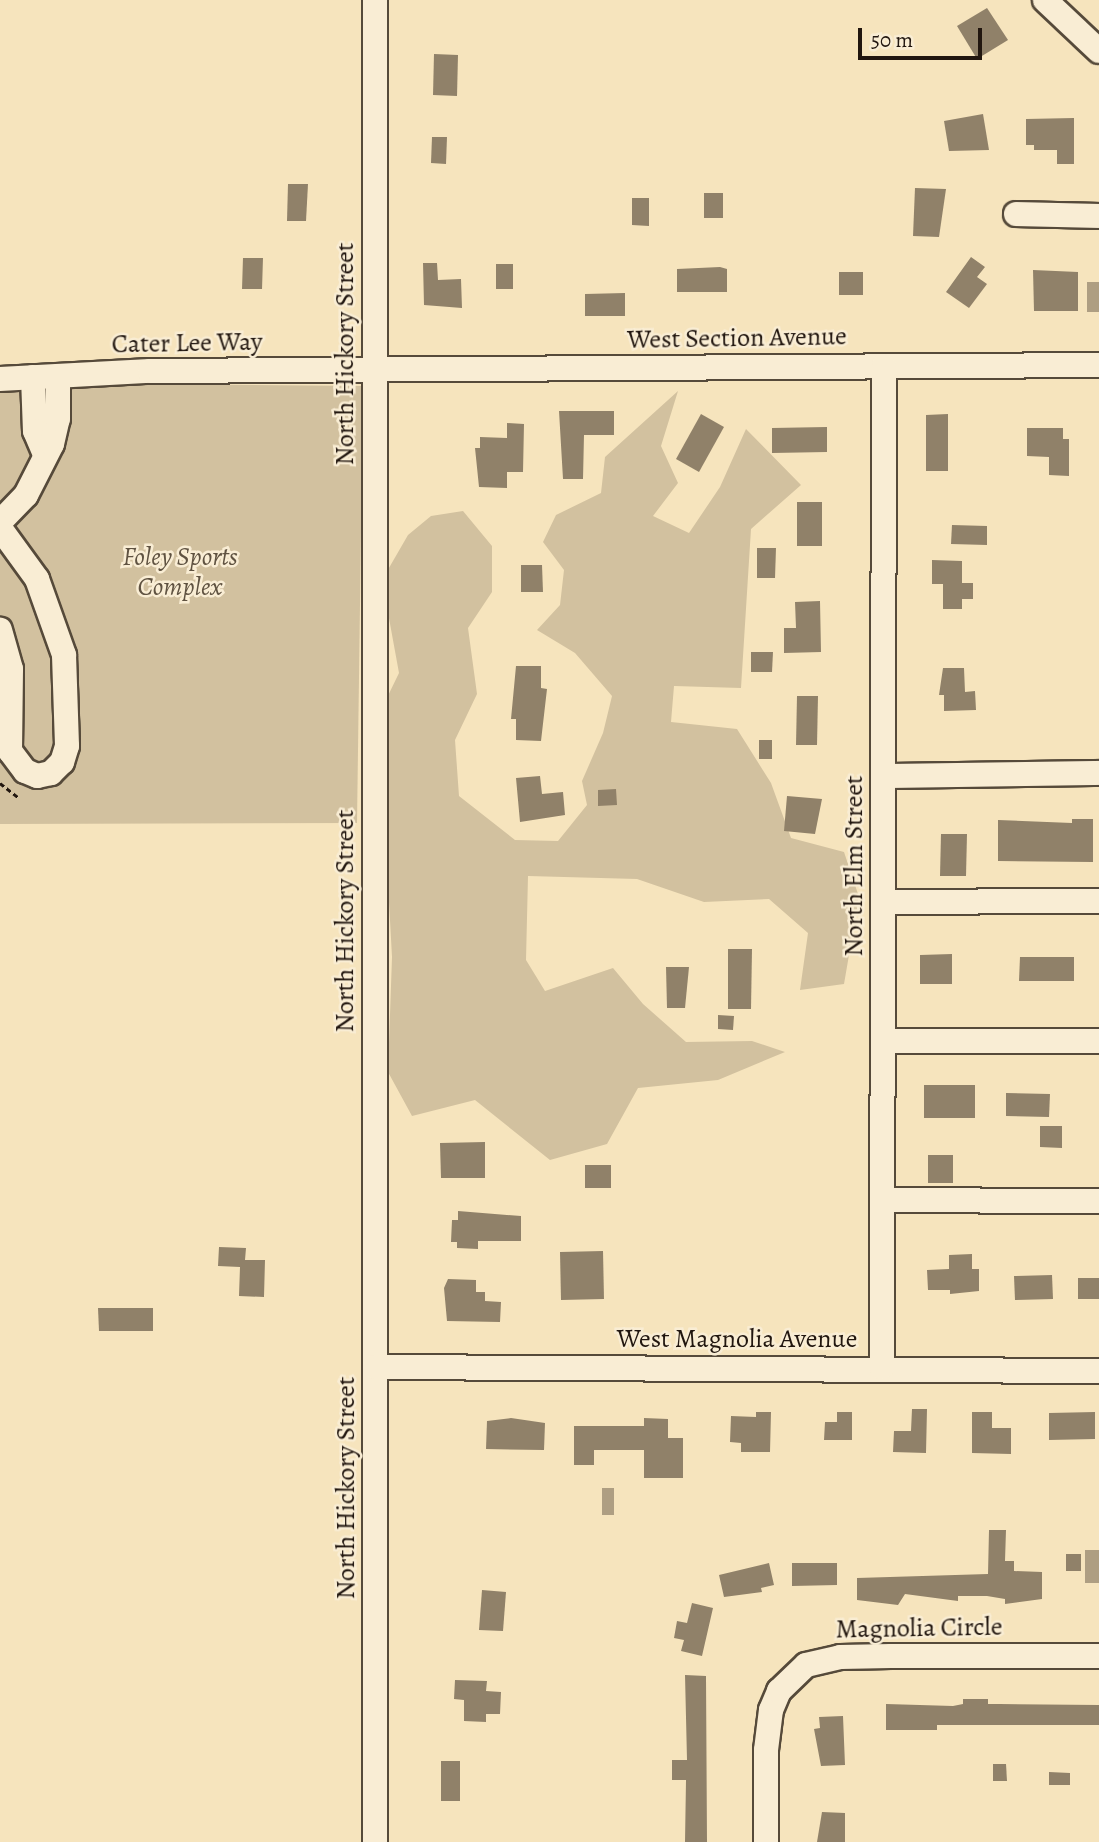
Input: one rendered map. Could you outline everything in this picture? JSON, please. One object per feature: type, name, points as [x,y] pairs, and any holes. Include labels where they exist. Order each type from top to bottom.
[{"type":"street","name":"North Hickory Street","points":[[375,0],[375,1842]]},
{"type":"street","points":[[1045,0],[1099,51]]},
{"type":"street","points":[[1016,214],[1099,216]]},
{"type":"street","name":"West Section Avenue","points":[[375,373],[1099,365]]},
{"type":"street","name":"North Elm Street","points":[[882,1367],[884,366]]},
{"type":"street","name":"Cater Lee Way","points":[[0,379],[150,371],[375,373]]},
{"type":"street","points":[[0,522],[26,495],[56,431],[58,376]]},
{"type":"street","points":[[33,377],[35,431],[45,455]]},
{"type":"street","points":[[0,528],[37,579],[64,655],[67,746],[62,762],[51,773],[37,776],[25,771],[10,751],[11,669],[0,630]]},
{"type":"street","points":[[884,775],[1099,773]]},
{"type":"street","points":[[883,902],[1099,901]]},
{"type":"street","points":[[883,1041],[1099,1041]]},
{"type":"street","points":[[882,1200],[1099,1201]]},
{"type":"street","name":"West Magnolia Avenue","points":[[375,1367],[882,1367],[1099,1371]]},
{"type":"street","name":"Magnolia Circle","points":[[766,1842],[765,1750],[771,1710],[785,1683],[806,1665],[840,1657],[1099,1656]]},
{"type":"path","points":[[0,783],[18,797]]},
{"type":"green space","name":"Foley Sports Complex","points":[[146,384],[363,386],[357,823],[0,824],[0,390]]},
{"type":"green space","points":[[678,391],[661,446],[678,483],[653,516],[689,533],[720,487],[746,429],[801,485],[751,529],[741,688],[674,686],[671,722],[737,729],[771,783],[791,838],[844,852],[859,897],[844,984],[800,990],[808,933],[769,899],[704,902],[637,879],[528,876],[526,960],[545,991],[613,968],[643,1004],[686,1042],[752,1041],[785,1052],[718,1080],[638,1088],[607,1144],[550,1160],[475,1100],[412,1116],[388,1072],[392,957],[388,884],[367,797],[382,708],[399,673],[382,580],[408,535],[431,516],[463,511],[492,546],[492,592],[468,628],[477,694],[455,740],[459,796],[515,840],[558,841],[587,805],[582,781],[603,733],[612,696],[575,653],[537,630],[560,605],[564,570],[543,542],[556,515],[601,493],[605,457]]},
{"type":"shaded area","points":[[1087,282],[1099,282],[1099,312],[1087,312]]},
{"type":"shaded area","points":[[602,1488],[614,1488],[614,1515],[602,1515]]},
{"type":"shaded area","points":[[1085,1550],[1099,1550],[1099,1583],[1085,1583]]},
{"type":"building","points":[[987,8],[1008,40],[977,59],[957,26]]},
{"type":"building","points":[[434,54],[458,55],[457,96],[433,95]]},
{"type":"building","points":[[983,114],[989,150],[949,151],[944,121]]},
{"type":"building","points":[[1074,118],[1074,164],[1057,164],[1057,150],[1034,150],[1034,145],[1026,145],[1026,119]]},
{"type":"building","points":[[432,137],[447,137],[446,164],[431,163]]},
{"type":"building","points":[[288,184],[308,184],[306,221],[287,221]]},
{"type":"building","points":[[915,188],[946,189],[939,237],[913,236]]},
{"type":"building","points":[[704,193],[723,193],[723,218],[704,218]]},
{"type":"building","points":[[632,198],[649,198],[649,226],[632,225]]},
{"type":"building","points":[[971,257],[985,267],[977,277],[987,284],[969,308],[946,292]]},
{"type":"building","points":[[243,258],[263,258],[262,289],[242,289]]},
{"type":"building","points":[[423,263],[437,263],[438,280],[461,279],[462,308],[424,305]]},
{"type":"building","points":[[496,264],[513,264],[513,289],[496,289]]},
{"type":"building","points":[[677,269],[727,269],[727,292],[677,292]]},
{"type":"building","points":[[1033,270],[1078,272],[1078,311],[1034,311]]},
{"type":"building","points":[[839,272],[863,272],[863,295],[839,295]]},
{"type":"building","points":[[625,293],[625,316],[585,316],[585,294]]},
{"type":"building","points":[[559,411],[614,411],[614,435],[584,435],[583,479],[563,479]]},
{"type":"building","points":[[701,414],[724,427],[699,472],[676,459]]},
{"type":"building","points":[[948,414],[948,471],[926,471],[926,415]]},
{"type":"building","points":[[507,423],[524,424],[523,472],[507,472],[507,488],[479,487],[475,448],[480,448],[480,437],[507,438]]},
{"type":"building","points":[[827,427],[827,452],[772,453],[772,428]]},
{"type":"building","points":[[1027,428],[1063,428],[1063,439],[1069,439],[1069,476],[1049,475],[1049,457],[1027,456]]},
{"type":"building","points":[[797,502],[822,502],[822,546],[797,546]]},
{"type":"building","points":[[952,525],[987,526],[987,545],[951,544]]},
{"type":"building","points":[[757,548],[776,548],[775,578],[757,578]]},
{"type":"building","points":[[932,560],[962,561],[962,583],[973,583],[973,599],[962,599],[962,609],[943,609],[943,584],[932,584]]},
{"type":"building","points":[[521,565],[542,565],[543,592],[521,592]]},
{"type":"building","points":[[820,601],[821,652],[784,653],[784,628],[796,628],[795,602]]},
{"type":"building","points":[[751,652],[773,652],[772,672],[751,672]]},
{"type":"building","points":[[516,666],[541,666],[541,688],[547,689],[541,741],[516,740],[516,719],[511,719]]},
{"type":"building","points":[[943,668],[964,668],[965,692],[975,691],[976,710],[944,711],[944,695],[939,695]]},
{"type":"building","points":[[797,696],[818,696],[817,745],[796,745]]},
{"type":"building","points":[[759,740],[772,740],[772,759],[759,759]]},
{"type":"building","points":[[540,776],[542,794],[563,792],[565,815],[520,822],[516,778]]},
{"type":"building","points":[[616,789],[617,805],[598,806],[598,790]]},
{"type":"building","points":[[787,796],[822,799],[815,834],[784,831]]},
{"type":"building","points":[[1072,819],[1093,819],[1093,862],[998,861],[998,820],[1072,823]]},
{"type":"building","points":[[941,834],[967,834],[966,876],[940,876]]},
{"type":"building","points":[[728,949],[752,949],[751,1009],[728,1009]]},
{"type":"building","points":[[952,954],[952,984],[920,984],[920,955]]},
{"type":"building","points":[[1020,957],[1074,957],[1074,981],[1019,981]]},
{"type":"building","points":[[666,967],[689,967],[685,1008],[667,1008]]},
{"type":"building","points":[[718,1015],[734,1016],[733,1030],[718,1029]]},
{"type":"building","points":[[924,1085],[975,1085],[975,1118],[924,1118]]},
{"type":"building","points":[[1006,1093],[1050,1094],[1049,1117],[1006,1116]]},
{"type":"building","points":[[1040,1126],[1062,1126],[1062,1148],[1040,1147]]},
{"type":"building","points":[[485,1142],[485,1178],[441,1178],[440,1143]]},
{"type":"building","points":[[928,1155],[953,1155],[953,1183],[928,1183]]},
{"type":"building","points":[[585,1165],[611,1165],[611,1188],[585,1188]]},
{"type":"building","points":[[458,1211],[521,1216],[521,1241],[478,1241],[478,1249],[457,1248],[457,1242],[451,1242],[452,1220],[458,1220]]},
{"type":"building","points":[[219,1247],[246,1248],[245,1260],[265,1260],[264,1297],[239,1296],[240,1267],[218,1266]]},
{"type":"building","points":[[603,1251],[604,1299],[561,1300],[560,1252]]},
{"type":"building","points":[[972,1254],[972,1269],[979,1269],[979,1291],[950,1294],[950,1290],[928,1290],[927,1270],[949,1269],[949,1255]]},
{"type":"building","points":[[1052,1275],[1053,1299],[1015,1300],[1014,1276]]},
{"type":"building","points":[[1078,1278],[1099,1278],[1099,1299],[1078,1299]]},
{"type":"building","points":[[448,1279],[476,1280],[476,1292],[485,1292],[485,1301],[501,1302],[500,1322],[447,1321],[444,1288]]},
{"type":"building","points":[[98,1308],[153,1308],[153,1331],[99,1331]]},
{"type":"building","points":[[912,1409],[927,1409],[926,1453],[893,1452],[894,1431],[911,1431]]},
{"type":"building","points":[[756,1412],[771,1412],[770,1452],[741,1452],[741,1443],[730,1442],[731,1416],[756,1417]]},
{"type":"building","points":[[837,1412],[852,1412],[852,1440],[824,1440],[825,1422],[837,1422]]},
{"type":"building","points":[[972,1412],[992,1412],[992,1428],[1011,1428],[1011,1454],[972,1453]]},
{"type":"building","points":[[1095,1412],[1095,1439],[1049,1440],[1049,1413]]},
{"type":"building","points":[[511,1418],[545,1423],[544,1450],[486,1449],[487,1421]]},
{"type":"building","points":[[644,1418],[668,1419],[668,1438],[683,1438],[683,1478],[644,1478],[644,1450],[594,1450],[594,1465],[574,1465],[574,1426],[644,1426]]},
{"type":"building","points":[[989,1530],[1006,1530],[1005,1561],[1014,1561],[1014,1571],[1042,1572],[1042,1599],[1005,1604],[1005,1599],[987,1596],[958,1596],[958,1601],[905,1594],[898,1605],[857,1600],[857,1578],[988,1574]]},
{"type":"building","points":[[1066,1554],[1081,1554],[1081,1571],[1066,1571]]},
{"type":"building","points":[[769,1563],[774,1585],[761,1588],[762,1592],[724,1597],[719,1575]]},
{"type":"building","points":[[792,1563],[837,1563],[837,1585],[792,1586]]},
{"type":"building","points":[[482,1590],[506,1592],[503,1631],[479,1630]]},
{"type":"building","points":[[692,1603],[713,1608],[702,1656],[681,1651],[684,1640],[674,1638],[677,1621],[687,1623]]},
{"type":"building","points":[[685,1675],[706,1676],[707,1842],[685,1842],[686,1780],[672,1780],[672,1760],[687,1760]]},
{"type":"building","points":[[455,1680],[487,1681],[486,1691],[501,1692],[500,1714],[486,1714],[486,1722],[464,1721],[464,1700],[454,1699]]},
{"type":"building","points":[[963,1699],[988,1699],[988,1704],[1099,1705],[1099,1725],[937,1725],[937,1730],[886,1730],[886,1704],[953,1706],[963,1704]]},
{"type":"building","points":[[843,1716],[845,1765],[821,1766],[814,1729],[820,1728],[819,1717]]},
{"type":"building","points":[[441,1761],[460,1761],[460,1801],[441,1801]]},
{"type":"building","points":[[993,1764],[1006,1764],[1007,1781],[993,1781]]},
{"type":"building","points":[[1049,1772],[1070,1773],[1070,1785],[1049,1785]]},
{"type":"building","points":[[822,1812],[845,1813],[845,1842],[817,1842]]}]
